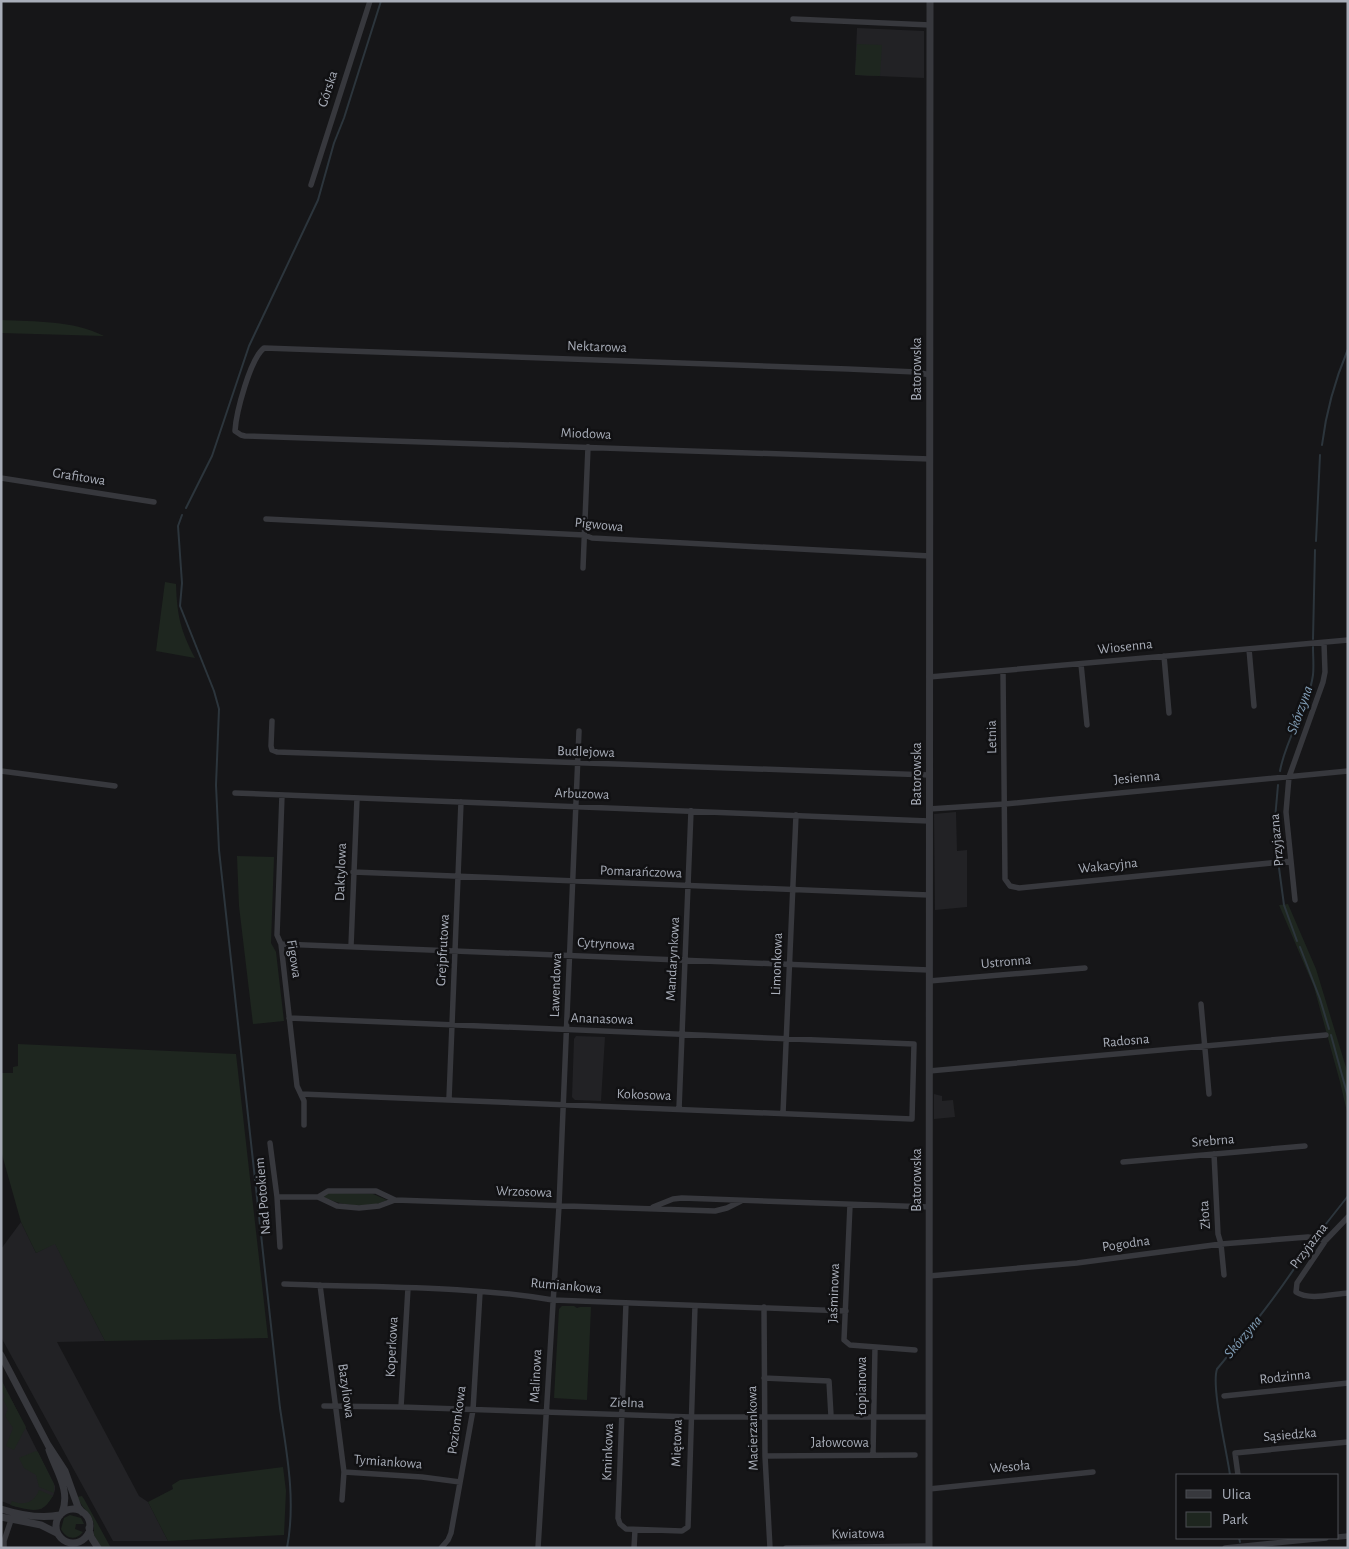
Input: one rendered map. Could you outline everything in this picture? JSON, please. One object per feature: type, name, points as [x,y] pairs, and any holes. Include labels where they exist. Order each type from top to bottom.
[{"type":"street","name":"Górska","points":[[311,185],[370,1]]},
{"type":"street","name":"Batorowska","points":[[929,1547],[930,1]]},
{"type":"street","points":[[793,19],[930,25]]},
{"type":"street","name":"Nektarowa","points":[[241,436],[235,431],[242,398],[255,358],[264,348],[858,369],[916,372],[930,375]]},
{"type":"street","name":"Miodowa","points":[[241,436],[930,459]]},
{"type":"street","points":[[583,568],[588,447]]},
{"type":"street","name":"Grafitowa","points":[[1,478],[154,502]]},
{"type":"street","name":"Pigwowa","points":[[266,519],[584,535],[592,538],[930,556]]},
{"type":"street","name":"Wiosenna","points":[[929,677],[1348,640]]},
{"type":"street","points":[[1289,777],[1324,682],[1324,643]]},
{"type":"street","points":[[1249,649],[1254,706]]},
{"type":"street","points":[[1164,656],[1169,713]]},
{"type":"street","points":[[1080,664],[1087,725]]},
{"type":"street","name":"Letnia","points":[[1003,671],[1005,804]]},
{"type":"street","name":"Budlejowa","points":[[272,721],[271,746],[272,750],[277,752],[929,776]]},
{"type":"street","name":"Lawendowa","points":[[559,1206],[579,731]]},
{"type":"street","points":[[1,771],[115,786]]},
{"type":"street","name":"Jesienna","points":[[929,809],[1005,804],[1348,771]]},
{"type":"street","name":"Przyjazna","points":[[1289,777],[1286,812],[1295,900]]},
{"type":"street","name":"Arbuzowa","points":[[235,793],[929,821]]},
{"type":"street","name":"Figowa","points":[[282,795],[277,935],[281,944],[297,1086],[304,1101],[304,1125]]},
{"type":"street","name":"Daktylowa","points":[[351,946],[357,798]]},
{"type":"street","name":"Grejpfrutowa","points":[[450,1099],[461,802]]},
{"type":"street","name":"Wakacyjna","points":[[1005,804],[1005,879],[1010,886],[1019,888],[1291,861]]},
{"type":"street","name":"Mandarynkowa","points":[[679,1109],[691,811]]},
{"type":"street","name":"Limonkowa","points":[[783,1113],[796,815]]},
{"type":"street","name":"Pomarańczowa","points":[[353,872],[929,895]]},
{"type":"street","name":"Cytrynowa","points":[[281,944],[929,970]]},
{"type":"street","name":"Ustronna","points":[[929,980],[1085,968]]},
{"type":"street","points":[[1201,1004],[1209,1094]]},
{"type":"street","name":"Ananasowa","points":[[290,1018],[914,1044]]},
{"type":"street","name":"Radosna","points":[[929,1071],[1326,1035]]},
{"type":"street","name":"Kokosowa","points":[[301,1094],[912,1119],[914,1044]]},
{"type":"street","name":"Nad Potokiem","points":[[270,1143],[277,1197],[280,1247]]},
{"type":"street","name":"Srebrna","points":[[1123,1162],[1306,1146]]},
{"type":"street","name":"Złota","points":[[1214,1154],[1218,1234],[1221,1244],[1224,1275]]},
{"type":"street","name":"Wrzosowa","points":[[318,1197],[328,1191],[376,1191],[395,1200],[715,1211],[727,1208],[741,1201]]},
{"type":"street","name":"Wrzosowa","points":[[277,1197],[318,1197],[337,1206],[359,1208],[380,1206],[395,1200]]},
{"type":"street","name":"Wrzosowa","points":[[651,1208],[673,1199],[929,1207]]},
{"type":"street","name":"Jaśminowa","points":[[850,1205],[844,1340],[850,1345],[915,1350]]},
{"type":"street","name":"Malinowa","points":[[538,1548],[559,1206]]},
{"type":"street","name":"Przyjazna","points":[[1348,1217],[1326,1240],[1297,1283],[1296,1292],[1302,1296],[1348,1293]]},
{"type":"street","name":"Pogodna","points":[[929,1276],[1086,1262],[1221,1244],[1308,1237],[1326,1240]]},
{"type":"street","name":"Rumiankowa","points":[[284,1284],[519,1294],[553,1300],[846,1311]]},
{"type":"street","name":"Bazyliowa","points":[[320,1285],[344,1472],[342,1500]]},
{"type":"street","name":"Koperkowa","points":[[401,1406],[408,1288]]},
{"type":"street","name":"Poziomkowa","points":[[442,1548],[451,1533],[473,1410],[480,1292]]},
{"type":"street","name":"Kminkowa","points":[[626,1303],[618,1518],[622,1527],[635,1530]]},
{"type":"street","name":"Miętowa","points":[[635,1530],[682,1531],[688,1526],[695,1306]]},
{"type":"street","name":"Macierzankowa","points":[[764,1307],[764,1418],[770,1548]]},
{"type":"street","name":"Łopianowa","points":[[874,1456],[875,1347]]},
{"type":"street","points":[[1,1355],[48,1445],[65,1471],[82,1512],[88,1520],[92,1537],[98,1548]]},
{"type":"street","points":[[764,1378],[829,1381],[831,1416]]},
{"type":"street","name":"Rodzinna","points":[[1224,1396],[1348,1383]]},
{"type":"street","name":"Zielna","points":[[324,1406],[401,1406],[690,1418],[929,1417]]},
{"type":"street","name":"Sąsiedzka","points":[[1238,1474],[1235,1453],[1348,1442]]},
{"type":"street","points":[[48,1445],[66,1496],[56,1525],[57,1533]]},
{"type":"street","name":"Jałowcowa","points":[[765,1456],[915,1455]]},
{"type":"street","name":"Tymiankowa","points":[[344,1472],[422,1476],[460,1482]]},
{"type":"street","name":"Wesoła","points":[[929,1488],[1093,1472]]},
{"type":"street","points":[[1,1509],[31,1516],[46,1517],[72,1510],[82,1512]]},
{"type":"street","points":[[1,1517],[41,1525],[57,1533],[64,1541],[85,1548]]},
{"type":"street","points":[[4,1548],[11,1520]]},
{"type":"street","points":[[74,1543],[83,1539],[89,1528]]},
{"type":"street","points":[[634,1548],[635,1530]]},
{"type":"street","points":[[1248,1539],[1249,1545]]},
{"type":"street","points":[[1225,1548],[1315,1539]]},
{"type":"street","name":"Kwiatowa","points":[[786,1548],[929,1547]]},
{"type":"shaded area","points":[[857,28],[924,31],[924,78],[855,75]]},
{"type":"shaded area","points":[[956,812],[957,851],[967,850],[967,907],[935,910],[934,814]]},
{"type":"shaded area","points":[[576,1036],[605,1037],[601,1101],[575,1100],[572,1097],[574,1039]]},
{"type":"shaded area","points":[[934,1094],[942,1096],[942,1101],[953,1100],[955,1117],[934,1119]]},
{"type":"shaded area","points":[[21,1222],[36,1253],[55,1243],[105,1341],[57,1342],[139,1496],[148,1502],[168,1541],[113,1541],[1,1337],[1,1249]]},
{"type":"shaded area","points":[[1,1379],[55,1486],[53,1496],[41,1509],[17,1507],[1,1501]]},
{"type":"green space","points":[[857,44],[882,45],[880,76],[855,75]]},
{"type":"green space","points":[[1,320],[67,324],[104,336],[1,333]]},
{"type":"green space","points":[[165,582],[176,584],[180,622],[195,658],[156,651]]},
{"type":"green space","points":[[237,856],[274,857],[271,943],[276,952],[284,1021],[253,1024],[239,906]]},
{"type":"green space","points":[[1288,904],[1316,969],[1348,1074],[1348,1116],[1314,987],[1279,905]]},
{"type":"green space","points":[[18,1044],[236,1054],[268,1338],[105,1341],[55,1244],[36,1253],[21,1222],[1,1151],[1,1073],[13,1073],[13,1067],[18,1066]]},
{"type":"green space","points":[[329,1193],[373,1194],[387,1200],[372,1205],[346,1204],[324,1197],[324,1195]]},
{"type":"green space","points":[[562,1306],[591,1307],[587,1400],[554,1398],[559,1309]]},
{"type":"green space","points":[[1,1380],[26,1427],[14,1450],[6,1446],[13,1428],[5,1416],[8,1409],[3,1399],[5,1397],[1,1389]]},
{"type":"green space","points":[[36,1451],[54,1484],[54,1493],[39,1487],[36,1475],[24,1468],[19,1458]]},
{"type":"green space","points":[[283,1467],[286,1491],[284,1535],[168,1541],[148,1502],[173,1489],[172,1485],[180,1480]]},
{"type":"green space","points":[[39,1490],[53,1496],[42,1508],[31,1510],[10,1505],[12,1501],[24,1503],[31,1501]]},
{"type":"green space","points":[[82,1496],[111,1548],[101,1548],[94,1535],[94,1524],[91,1516],[77,1497]]},
{"type":"green space","points":[[70,1515],[81,1518],[84,1524],[76,1524],[75,1529],[83,1532],[74,1538],[68,1537],[61,1529],[64,1518]]},
{"type":"waterway","points":[[186,508],[212,456],[249,346],[318,200],[334,143],[344,118],[381,1]]},
{"type":"waterway","name":"Skórzyna","points":[[1322,445],[1332,396],[1348,349]]},
{"type":"waterway","name":"Skórzyna","points":[[1316,541],[1320,455]]},
{"type":"waterway","points":[[182,515],[178,526],[182,583],[180,606],[214,691],[219,709],[216,785],[219,850],[280,1408],[290,1478],[291,1513],[287,1548]]},
{"type":"waterway","name":"Skórzyna","points":[[1313,639],[1315,550]]},
{"type":"waterway","name":"Skórzyna","points":[[1280,771],[1287,746],[1307,700],[1313,672],[1313,647]]},
{"type":"waterway","name":"Skórzyna","points":[[1278,785],[1275,819],[1278,859]]},
{"type":"waterway","name":"Skórzyna","points":[[1279,868],[1284,905],[1297,941]]},
{"type":"waterway","name":"Skórzyna","points":[[1300,947],[1320,999],[1329,1029]]},
{"type":"waterway","name":"Skórzyna","points":[[1331,1035],[1348,1097]]},
{"type":"waterway","name":"Skórzyna","points":[[1318,1234],[1348,1196]]},
{"type":"waterway","name":"Skórzyna","points":[[1230,1474],[1216,1390],[1217,1369],[1267,1307],[1312,1241]]}]
